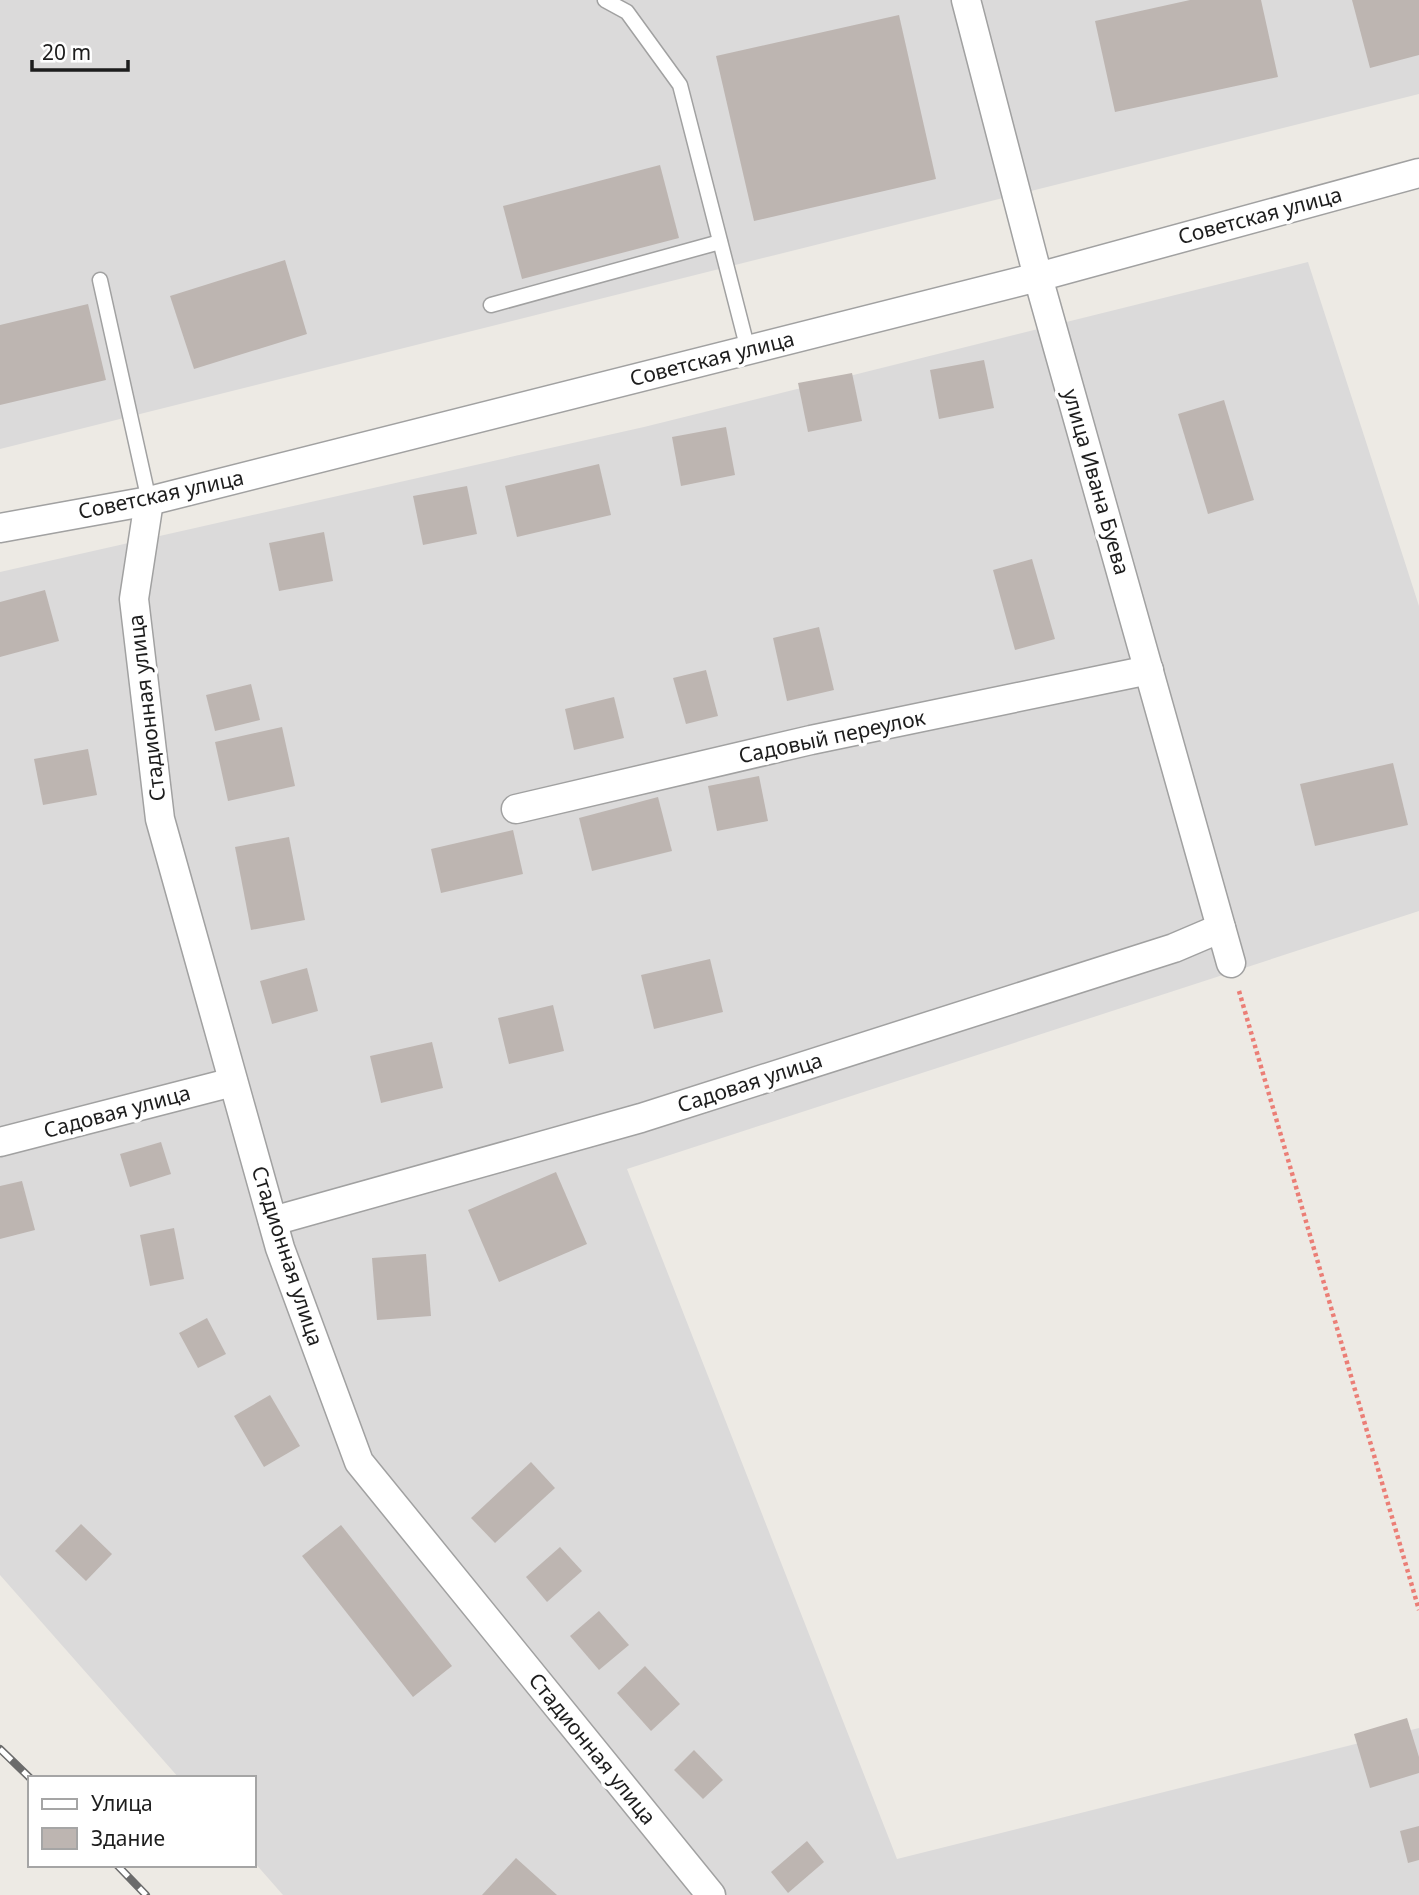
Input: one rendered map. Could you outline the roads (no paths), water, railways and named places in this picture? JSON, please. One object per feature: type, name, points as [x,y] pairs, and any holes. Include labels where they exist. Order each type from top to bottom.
[{"type":"street","name":"улица Ивана Буева","points":[[965,0],[1038,277],[1231,963]]},
{"type":"street","name":"Советская улица","points":[[0,528],[149,501],[1038,277],[1419,173]]},
{"type":"street","name":"Стадионная улица","points":[[149,501],[134,599],[160,819],[280,1248],[359,1462],[711,1895]]},
{"type":"street","name":"Садовый переулок","points":[[516,809],[811,740],[1149,670]]},
{"type":"street","name":"Садовая улица","points":[[273,1221],[641,1118],[1174,948],[1221,928]]},
{"type":"street","name":"Садовая улица","points":[[0,1142],[233,1082]]},
{"type":"lane","points":[[605,0],[627,12],[680,85],[748,350]]},
{"type":"lane","points":[[491,305],[720,242]]},
{"type":"lane","points":[[100,280],[149,501]]},
{"type":"railway","points":[[0,1749],[28,1776]]},
{"type":"railway","points":[[119,1867],[146,1895]]}]
